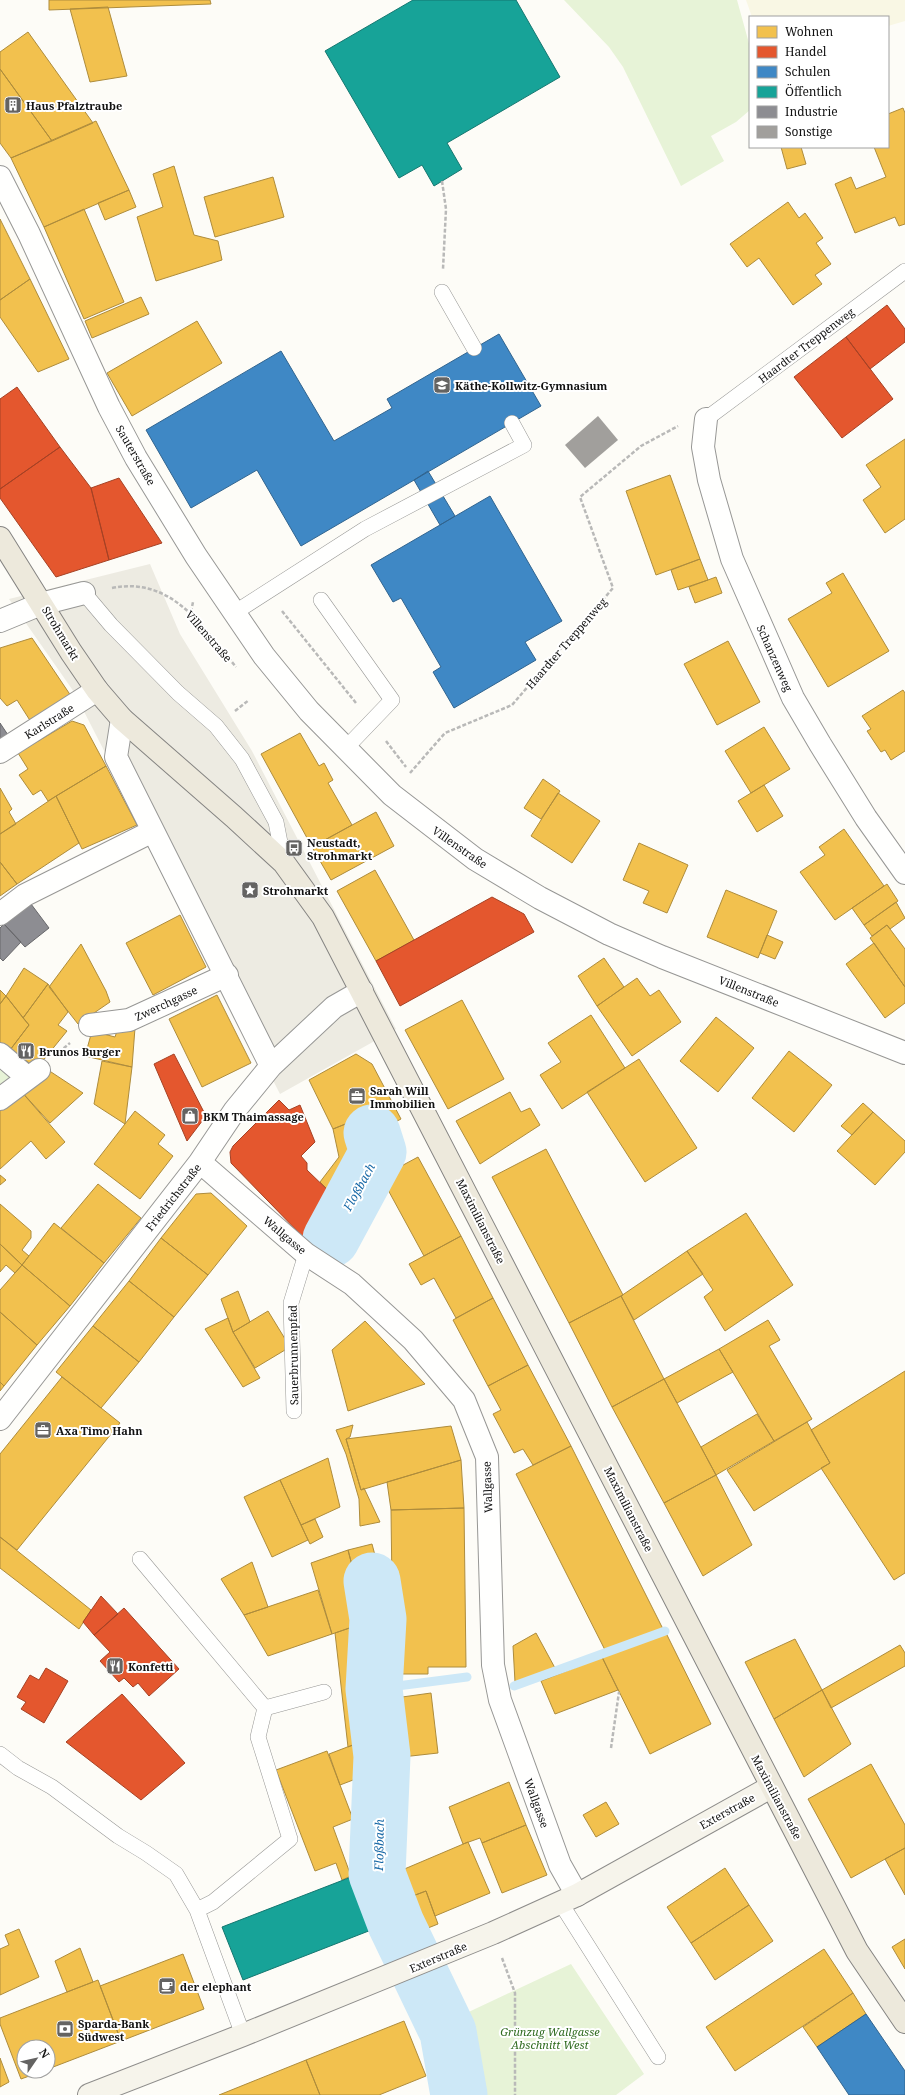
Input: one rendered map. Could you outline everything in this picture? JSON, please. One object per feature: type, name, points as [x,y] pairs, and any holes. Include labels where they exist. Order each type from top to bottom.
[{"type":"main road","points":[[0,538],[41,604]]},
{"type":"main road","name":"Strohmarkt","points":[[41,604],[98,690],[122,719],[284,863],[323,917],[362,992]]},
{"type":"main road","name":"Maximilianstraße","points":[[362,992],[857,1951],[905,2022]]},
{"type":"main road","name":"Exterstraße","points":[[90,2095],[243,2036],[432,1959],[569,1899],[771,1786]]},
{"type":"street","name":"Sauterstraße","points":[[0,177],[29,234],[115,420],[136,458],[234,613],[264,656],[309,711]]},
{"type":"street","name":"Schanzenweg","points":[[706,419],[703,447],[709,480],[732,559],[793,698],[866,818],[905,873]]},
{"type":"street","name":"Strohmarkt","points":[[41,604],[84,593]]},
{"type":"street","points":[[0,621],[41,604]]},
{"type":"street","name":"Karlstraße","points":[[0,752],[98,690]]},
{"type":"street","name":"Villenstraße","points":[[309,711],[392,795],[475,859],[540,898],[609,934],[662,957],[905,1053]]},
{"type":"street","points":[[122,719],[116,757],[272,1066]]},
{"type":"street","points":[[0,914],[25,895],[154,831]]},
{"type":"street","name":"Zwerchgasse","points":[[90,1025],[129,1020],[227,975]]},
{"type":"street","name":"Friedrichstraße","points":[[0,1419],[200,1162],[235,1110],[272,1066],[334,1007],[362,992]]},
{"type":"street","points":[[0,1054],[33,1074],[0,1099]]},
{"type":"street","name":"Wallgasse","points":[[200,1162],[306,1254],[358,1289],[413,1340],[464,1400],[487,1457],[493,1665],[500,1700],[560,1865],[569,1899]]},
{"type":"lane","name":"Haardter Treppenweg","points":[[706,419],[905,271]]},
{"type":"lane","points":[[442,292],[474,348]]},
{"type":"lane","points":[[234,613],[365,529],[524,445],[512,423]]},
{"type":"lane","name":"Strohmarkt","points":[[84,593],[111,625],[178,693],[216,726],[242,759],[276,822],[284,863]]},
{"type":"lane","points":[[321,600],[392,700],[346,749]]},
{"type":"lane","name":"Sauerbrunnenpfad","points":[[294,1411],[290,1303],[306,1254]]},
{"type":"lane","points":[[140,1559],[265,1708]]},
{"type":"lane","points":[[265,1708],[324,1692]]},
{"type":"lane","points":[[196,1910],[213,1902],[290,1839],[258,1737],[265,1708]]},
{"type":"lane","points":[[0,1754],[18,1768],[52,1787],[118,1836],[176,1874],[196,1910],[243,2036]]},
{"type":"lane","points":[[569,1899],[658,2057]]},
{"type":"path","points":[[442,180],[446,216],[442,292]]},
{"type":"path","name":"Haardter Treppenweg","points":[[410,772],[445,733],[512,705],[613,588],[580,497],[641,446],[682,423]]},
{"type":"path","name":"Villenstraße","points":[[84,593],[126,585],[148,587],[171,598],[191,612],[241,674]]},
{"type":"path","points":[[191,612],[193,600]]},
{"type":"path","points":[[284,614],[352,698]]},
{"type":"path","points":[[33,1074],[90,1025]]},
{"type":"path","points":[[611,1748],[619,1692]]},
{"type":"path","points":[[493,1933],[515,1994],[515,2095]]},
{"type":"shaded area","points":[[746,0],[905,0],[905,21],[889,26],[889,16],[752,16]]},
{"type":"shaded area","name":"Strohmarkt","points":[[150,564],[180,634],[252,751],[396,1029],[280,1094],[74,692],[9,599]]},
{"type":"green space","points":[[564,0],[737,0],[749,43],[749,111],[736,122],[711,136],[724,161],[681,186],[623,67],[609,47]]},
{"type":"green space","points":[[0,1060],[21,1078],[0,1095]]},
{"type":"green space","name":"Grünzug Wallgasse Abschnitt West","points":[[571,1964],[644,2074],[616,2095],[470,2095],[471,2068],[458,2017]]},
{"type":"water","points":[[450,2004],[461,2030],[470,2068],[469,2095],[448,2095],[448,2074],[446,2063],[429,2011]]},
{"type":"building: Wohnen","points":[[49,0],[210,0],[211,4],[49,10]]},
{"type":"building: Wohnen","points":[[108,7],[127,76],[90,82],[70,9]]},
{"type":"building: Wohnen","points":[[28,32],[93,123],[52,141],[0,69],[0,52]]},
{"type":"building: Wohnen","name":"Haus Pfalztraube","points":[[0,69],[52,141],[11,158],[0,143]]},
{"type":"building: Wohnen","points":[[903,108],[905,113],[905,224],[899,226],[895,217],[855,233],[835,184],[851,177],[856,189],[886,177],[874,148],[889,148],[889,114]]},
{"type":"building: Wohnen","points":[[96,121],[129,190],[44,227],[11,158]]},
{"type":"building: Wohnen","points":[[781,148],[801,148],[806,164],[787,169]]},
{"type":"building: Wohnen","points":[[174,166],[194,235],[218,241],[222,260],[156,281],[137,217],[163,207],[153,174]]},
{"type":"building: Wohnen","points":[[273,177],[284,217],[215,237],[204,197]]},
{"type":"building: Wohnen","points":[[129,190],[136,207],[105,220],[98,203]]},
{"type":"building: Wohnen","points":[[788,202],[799,218],[805,213],[823,238],[816,243],[831,264],[815,275],[822,284],[793,305],[759,258],[747,267],[730,244]]},
{"type":"building: Wohnen","points":[[84,209],[124,302],[84,319],[44,227]]},
{"type":"building: Wohnen","points":[[0,219],[30,279],[0,300]]},
{"type":"building: Wohnen","points":[[30,279],[69,359],[38,372],[0,317],[0,300]]},
{"type":"building: Wohnen","points":[[141,297],[149,314],[92,338],[85,321]]},
{"type":"building: Wohnen","points":[[197,321],[222,363],[132,416],[107,373]]},
{"type":"building: Wohnen","points":[[905,439],[905,519],[885,533],[863,500],[881,487],[866,465]]},
{"type":"building: Wohnen","points":[[670,475],[700,559],[656,575],[626,491]]},
{"type":"building: Wohnen","points":[[700,559],[708,580],[678,590],[671,570]]},
{"type":"building: Wohnen","points":[[843,573],[889,651],[828,687],[788,619],[832,593],[826,583]]},
{"type":"building: Wohnen","points":[[716,577],[722,593],[695,603],[689,587]]},
{"type":"building: Wohnen","points":[[32,638],[71,696],[31,722],[17,700],[7,706],[0,698],[0,648]]},
{"type":"building: Wohnen","points":[[728,641],[760,702],[717,725],[684,664]]},
{"type":"building: Wohnen","points":[[903,690],[905,693],[905,751],[891,760],[885,750],[881,752],[867,731],[871,729],[862,716]]},
{"type":"building: Wohnen","points":[[72,721],[84,725],[106,766],[48,801],[41,790],[33,795],[19,775],[28,769],[18,753]]},
{"type":"building: Wohnen","points":[[764,727],[790,769],[751,793],[725,751]]},
{"type":"building: Wohnen","points":[[300,733],[319,766],[324,763],[333,780],[328,783],[352,825],[312,847],[261,754]]},
{"type":"building: Wohnen","points":[[106,766],[137,825],[82,849],[56,796]]},
{"type":"building: Wohnen","points":[[543,779],[560,791],[541,819],[524,808]]},
{"type":"building: Wohnen","points":[[764,785],[783,816],[757,832],[738,801]]},
{"type":"building: Wohnen","points":[[0,788],[12,809],[9,812],[16,824],[0,834]]},
{"type":"building: Wohnen","points":[[558,793],[600,821],[572,863],[531,836]]},
{"type":"building: Wohnen","points":[[56,796],[79,843],[17,884],[0,862],[0,834]]},
{"type":"building: Wohnen","points":[[376,812],[394,846],[331,880],[312,847]]},
{"type":"building: Wohnen","points":[[844,829],[884,886],[835,920],[800,872],[825,855],[819,847]]},
{"type":"building: Wohnen","points":[[639,843],[688,865],[667,913],[643,903],[649,891],[623,880]]},
{"type":"building: Wohnen","points":[[0,862],[17,884],[0,896]]},
{"type":"building: Wohnen","points":[[375,870],[414,940],[376,961],[337,891]]},
{"type":"building: Wohnen","points":[[887,884],[898,901],[864,925],[852,908]]},
{"type":"building: Wohnen","points":[[726,890],[777,911],[758,958],[707,937]]},
{"type":"building: Wohnen","points":[[896,902],[905,918],[890,929],[887,925],[872,936],[864,925]]},
{"type":"building: Wohnen","points":[[180,915],[206,967],[153,995],[126,943]]},
{"type":"building: Wohnen","points":[[887,925],[905,949],[905,987],[870,938]]},
{"type":"building: Wohnen","points":[[767,935],[783,942],[775,959],[760,953]]},
{"type":"building: Wohnen","points":[[874,943],[905,987],[905,1003],[885,1018],[846,964]]},
{"type":"building: Wohnen","points":[[81,944],[106,991],[110,1002],[78,1024],[49,987]]},
{"type":"building: Wohnen","points":[[604,958],[624,987],[597,1006],[578,976]]},
{"type":"building: Wohnen","points":[[24,968],[48,984],[23,1018],[6,996]]},
{"type":"building: Wohnen","points":[[637,978],[650,996],[659,990],[681,1022],[632,1056],[597,1006]]},
{"type":"building: Wohnen","points":[[48,984],[68,1012],[58,1025],[67,1031],[37,1068],[10,1050],[29,1025],[23,1018]]},
{"type":"building: Wohnen","points":[[0,990],[6,996],[0,1004]]},
{"type":"building: Wohnen","points":[[217,995],[251,1063],[202,1087],[169,1019]]},
{"type":"building: Wohnen","points":[[6,996],[29,1025],[10,1050],[0,1043],[0,1004]]},
{"type":"building: Wohnen","points":[[462,1000],[504,1079],[448,1109],[405,1030]]},
{"type":"building: Wohnen","points":[[591,1015],[625,1068],[562,1109],[540,1075],[561,1062],[548,1043]]},
{"type":"building: Wohnen","points":[[716,1017],[754,1048],[718,1092],[680,1061]]},
{"type":"building: Wohnen","points":[[118,1028],[135,1028],[132,1067],[85,1056],[92,1031],[115,1037]]},
{"type":"building: Wohnen","points":[[789,1051],[832,1085],[794,1132],[752,1098]]},
{"type":"building: Wohnen","points":[[356,1054],[372,1064],[401,1119],[384,1128],[361,1134],[358,1119],[333,1129],[309,1080]]},
{"type":"building: Wohnen","points":[[639,1059],[697,1148],[645,1182],[587,1092]]},
{"type":"building: Wohnen","points":[[102,1061],[132,1067],[125,1124],[94,1104]]},
{"type":"building: Wohnen","points":[[45,1068],[83,1093],[50,1123],[20,1090]]},
{"type":"building: Wohnen","points":[[20,1090],[65,1142],[46,1159],[31,1141],[0,1169],[0,1108]]},
{"type":"building: Wohnen","points":[[510,1092],[521,1112],[530,1108],[540,1125],[480,1164],[456,1121]]},
{"type":"building: Wohnen","points":[[863,1103],[873,1112],[852,1135],[841,1126]]},
{"type":"building: Wohnen","points":[[135,1111],[165,1135],[158,1144],[173,1156],[140,1199],[94,1164]]},
{"type":"building: Wohnen","points":[[873,1112],[905,1141],[905,1152],[875,1185],[837,1151]]},
{"type":"building: Wohnen","points":[[358,1119],[368,1159],[346,1196],[340,1202],[320,1182],[339,1157],[333,1129]]},
{"type":"building: Wohnen","points":[[546,1149],[623,1295],[569,1323],[492,1177]]},
{"type":"building: Wohnen","points":[[418,1157],[461,1236],[424,1256],[381,1177]]},
{"type":"building: Wohnen","points":[[0,1175],[6,1180],[0,1185]]},
{"type":"building: Wohnen","points":[[98,1184],[141,1218],[104,1263],[61,1228]]},
{"type":"building: Wohnen","points":[[211,1193],[247,1226],[208,1275],[161,1238],[196,1194]]},
{"type":"building: Wohnen","points":[[0,1204],[31,1231],[31,1238],[22,1250],[29,1256],[22,1265],[0,1244]]},
{"type":"building: Wohnen","points":[[746,1213],[793,1285],[725,1331],[704,1297],[713,1290],[687,1251]]},
{"type":"building: Wohnen","points":[[54,1223],[104,1263],[70,1306],[22,1265]]},
{"type":"building: Wohnen","points":[[461,1236],[493,1298],[456,1318],[434,1278],[421,1285],[409,1264]]},
{"type":"building: Wohnen","points":[[161,1238],[208,1275],[174,1317],[129,1281]]},
{"type":"building: Wohnen","points":[[0,1244],[22,1265],[15,1273],[6,1265],[0,1272]]},
{"type":"building: Wohnen","points":[[687,1251],[703,1274],[634,1320],[621,1296]]},
{"type":"building: Wohnen","points":[[22,1265],[70,1306],[37,1345],[0,1312],[0,1290]]},
{"type":"building: Wohnen","points":[[129,1281],[174,1317],[139,1362],[93,1326]]},
{"type":"building: Wohnen","points":[[238,1291],[250,1322],[233,1332],[221,1299]]},
{"type":"building: Wohnen","points":[[621,1296],[664,1379],[612,1407],[569,1323]]},
{"type":"building: Wohnen","points":[[493,1298],[528,1365],[488,1386],[453,1320]]},
{"type":"building: Wohnen","points":[[268,1311],[290,1347],[255,1368],[233,1332]]},
{"type":"building: Wohnen","points":[[0,1312],[37,1345],[4,1386],[0,1382]]},
{"type":"building: Wohnen","points":[[228,1318],[233,1332],[260,1378],[243,1387],[205,1329]]},
{"type":"building: Wohnen","points":[[768,1320],[780,1340],[769,1346],[812,1419],[774,1441],[719,1349]]},
{"type":"building: Wohnen","points":[[365,1321],[425,1384],[348,1411],[332,1350]]},
{"type":"building: Wohnen","points":[[93,1326],[139,1362],[101,1408],[56,1372]]},
{"type":"building: Wohnen","points":[[719,1349],[733,1372],[677,1403],[664,1379]]},
{"type":"building: Wohnen","points":[[528,1365],[571,1446],[533,1465],[523,1449],[514,1453],[493,1414],[501,1410],[488,1386]]},
{"type":"building: Wohnen","points":[[905,1371],[905,1573],[894,1580],[821,1468],[830,1463],[811,1430]]},
{"type":"building: Wohnen","points":[[62,1377],[120,1423],[17,1550],[0,1537],[0,1454]]},
{"type":"building: Wohnen","points":[[664,1379],[716,1475],[664,1503],[612,1407]]},
{"type":"building: Wohnen","points":[[0,1382],[4,1386],[0,1391]]},
{"type":"building: Wohnen","points":[[757,1414],[774,1441],[716,1475],[701,1447]]},
{"type":"building: Wohnen","points":[[807,1422],[830,1463],[754,1511],[727,1470]]},
{"type":"building: Wohnen","points":[[353,1425],[350,1437],[346,1439],[361,1490],[364,1488],[380,1522],[360,1526],[359,1499],[346,1454],[336,1430]]},
{"type":"building: Wohnen","points":[[451,1426],[461,1460],[361,1490],[346,1439]]},
{"type":"building: Wohnen","points":[[571,1446],[663,1629],[605,1650],[516,1474]]},
{"type":"building: Wohnen","points":[[328,1458],[340,1507],[301,1525],[280,1480]]},
{"type":"building: Wohnen","points":[[461,1460],[464,1508],[391,1510],[387,1482]]},
{"type":"building: Wohnen","points":[[716,1475],[752,1545],[703,1576],[664,1503]]},
{"type":"building: Wohnen","points":[[280,1480],[308,1540],[272,1557],[244,1497]]},
{"type":"building: Wohnen","points":[[464,1508],[466,1667],[428,1667],[428,1674],[401,1674],[401,1663],[393,1663],[391,1510]]},
{"type":"building: Wohnen","points":[[315,1519],[323,1537],[310,1544],[301,1525]]},
{"type":"building: Wohnen","points":[[0,1537],[91,1610],[79,1629],[0,1568]]},
{"type":"building: Wohnen","points":[[372,1544],[380,1574],[356,1581],[348,1550]]},
{"type":"building: Wohnen","points":[[348,1550],[367,1622],[332,1634],[311,1563]]},
{"type":"building: Wohnen","points":[[252,1562],[268,1607],[244,1615],[221,1579]]},
{"type":"building: Wohnen","points":[[318,1590],[332,1634],[268,1656],[244,1615]]},
{"type":"building: Wohnen","points":[[367,1622],[369,1646],[366,1664],[366,1701],[371,1738],[348,1747],[335,1633]]},
{"type":"building: Wohnen","points":[[536,1633],[555,1668],[515,1682],[513,1646]]},
{"type":"building: Wohnen","points":[[666,1633],[711,1724],[650,1754],[602,1657]]},
{"type":"building: Wohnen","points":[[795,1639],[822,1690],[774,1719],[745,1662]]},
{"type":"building: Wohnen","points":[[900,1645],[905,1653],[905,1666],[831,1708],[822,1690]]},
{"type":"building: Wohnen","points":[[602,1657],[618,1690],[555,1714],[541,1681]]},
{"type":"building: Wohnen","points":[[822,1690],[851,1744],[804,1777],[774,1719]]},
{"type":"building: Wohnen","points":[[431,1693],[438,1753],[402,1757],[395,1698]]},
{"type":"building: Wohnen","points":[[371,1738],[374,1772],[340,1785],[329,1754]]},
{"type":"building: Wohnen","points":[[327,1751],[353,1819],[333,1827],[351,1876],[342,1880],[336,1863],[315,1871],[276,1770]]},
{"type":"building: Wohnen","points":[[871,1764],[905,1825],[905,1848],[851,1878],[808,1799]]},
{"type":"building: Wohnen","points":[[509,1782],[526,1825],[482,1843],[480,1838],[463,1844],[449,1807]]},
{"type":"building: Wohnen","points":[[606,1802],[619,1824],[596,1837],[583,1815]]},
{"type":"building: Wohnen","points":[[526,1825],[547,1875],[502,1893],[482,1843]]},
{"type":"building: Wohnen","points":[[468,1842],[490,1893],[435,1916],[426,1891],[402,1900],[395,1873]]},
{"type":"building: Wohnen","points":[[905,1848],[905,1895],[885,1859]]},
{"type":"building: Wohnen","points":[[725,1868],[749,1905],[691,1943],[667,1907]]},
{"type":"building: Wohnen","points":[[426,1891],[438,1924],[413,1934],[402,1900]]},
{"type":"building: Wohnen","points":[[749,1905],[773,1941],[715,1980],[691,1943]]},
{"type":"building: Wohnen","points":[[19,1929],[39,1977],[0,1995],[0,1949],[9,1945],[5,1935]]},
{"type":"building: Wohnen","points":[[905,1939],[905,1969],[892,1947]]},
{"type":"building: Wohnen","points":[[80,1948],[93,1982],[67,1992],[55,1961]]},
{"type":"building: Wohnen","points":[[824,1949],[853,1993],[735,2071],[706,2027]]},
{"type":"building: Wohnen","points":[[183,1954],[204,2009],[121,2041],[100,1986]]},
{"type":"building: Wohnen","points":[[98,1980],[121,2041],[56,2066],[56,2039],[16,2039],[16,2066],[0,2024],[0,2018]]},
{"type":"building: Wohnen","points":[[853,1993],[866,2014],[817,2047],[803,2027]]},
{"type":"building: Wohnen","points":[[404,2021],[426,2076],[379,2095],[320,2095],[306,2060]]},
{"type":"building: Wohnen","points":[[0,2058],[9,2082],[0,2087]]},
{"type":"building: Wohnen","points":[[306,2060],[320,2095],[219,2095]]},
{"type":"building: Handel","points":[[887,305],[905,329],[905,342],[870,369],[846,337]]},
{"type":"building: Handel","points":[[846,337],[893,399],[842,438],[794,377]]},
{"type":"building: Handel","points":[[17,387],[60,447],[0,489],[0,399]]},
{"type":"building: Handel","points":[[60,447],[91,488],[109,560],[56,577],[0,498],[0,489]]},
{"type":"building: Handel","points":[[119,478],[162,543],[109,560],[91,488]]},
{"type":"building: Handel","points":[[492,897],[524,914],[534,932],[400,1006],[376,961]]},
{"type":"building: Handel","points":[[174,1054],[206,1116],[187,1141],[154,1064]]},
{"type":"building: Handel","points":[[279,1100],[289,1110],[300,1105],[315,1142],[301,1156],[307,1163],[307,1170],[340,1202],[315,1239],[304,1238],[231,1163],[230,1152],[233,1146]]},
{"type":"building: Handel","points":[[101,1596],[118,1614],[94,1635],[83,1622]]},
{"type":"building: Handel","points":[[124,1608],[179,1669],[149,1696],[138,1683],[133,1687],[124,1678],[119,1682],[100,1661],[110,1652],[94,1635]]},
{"type":"building: Handel","points":[[46,1668],[68,1681],[44,1723],[21,1709],[26,1702],[17,1697],[30,1675],[39,1680]]},
{"type":"building: Handel","points":[[122,1694],[185,1763],[141,1800],[66,1742]]},
{"type":"building: Schulen","points":[[499,334],[541,406],[301,546],[257,470],[191,508],[146,430],[281,351],[334,441],[392,408],[387,399]]},
{"type":"building: Schulen","points":[[428,471],[455,516],[440,525],[414,480]]},
{"type":"building: Schulen","points":[[490,496],[562,621],[525,642],[536,660],[454,708],[433,672],[441,667],[401,598],[393,602],[371,565]]},
{"type":"building: Schulen","points":[[866,2014],[905,2071],[905,2095],[849,2095],[817,2047]]},
{"type":"building: Öffentlich","points":[[413,0],[516,0],[560,77],[447,143],[462,169],[434,186],[422,165],[399,178],[325,51]]},
{"type":"building: Öffentlich","points":[[364,1872],[384,1925],[243,1980],[222,1927]]},
{"type":"building: Industrie","points":[[0,723],[8,735],[0,739]]},
{"type":"building: Industrie","points":[[31,904],[49,928],[25,947],[4,924]]},
{"type":"building: Industrie","points":[[4,924],[21,942],[3,961],[0,958],[0,928]]},
{"type":"building: Sonstige","points":[[598,416],[618,440],[585,468],[565,445]]},
{"type":"waterway","name":"Floßbach","points":[[331,1239],[378,1152],[372,1133]]},
{"type":"waterway","name":"Floßbach","points":[[344,1200],[347,1208]]},
{"type":"waterway","name":"Floßbach","points":[[372,1581],[378,1619],[374,1689],[382,1756],[377,1874],[396,1924],[448,2032],[459,2095]]},
{"type":"waterway","points":[[514,1686],[665,1631]]},
{"type":"waterway","points":[[374,1689],[467,1677]]},
{"type":"place","name":"Haus Pfalztraube","points":[[13,105]]},
{"type":"place","name":"Käthe-Kollwitz-Gymnasium","points":[[442,385]]},
{"type":"place","name":"Neustadt, Strohmarkt","points":[[294,848]]},
{"type":"place","name":"Strohmarkt","points":[[250,890]]},
{"type":"place","name":"Brunos Burger","points":[[26,1051]]},
{"type":"place","name":"Sarah Will Immobilien","points":[[357,1096]]},
{"type":"place","name":"BKM Thaimassage","points":[[190,1116]]},
{"type":"place","name":"Axa Timo Hahn","points":[[43,1430]]},
{"type":"place","name":"Konfetti","points":[[115,1666]]},
{"type":"place","name":"der elephant","points":[[167,1986]]},
{"type":"place","name":"Sparda-Bank Südwest","points":[[65,2029]]}]
